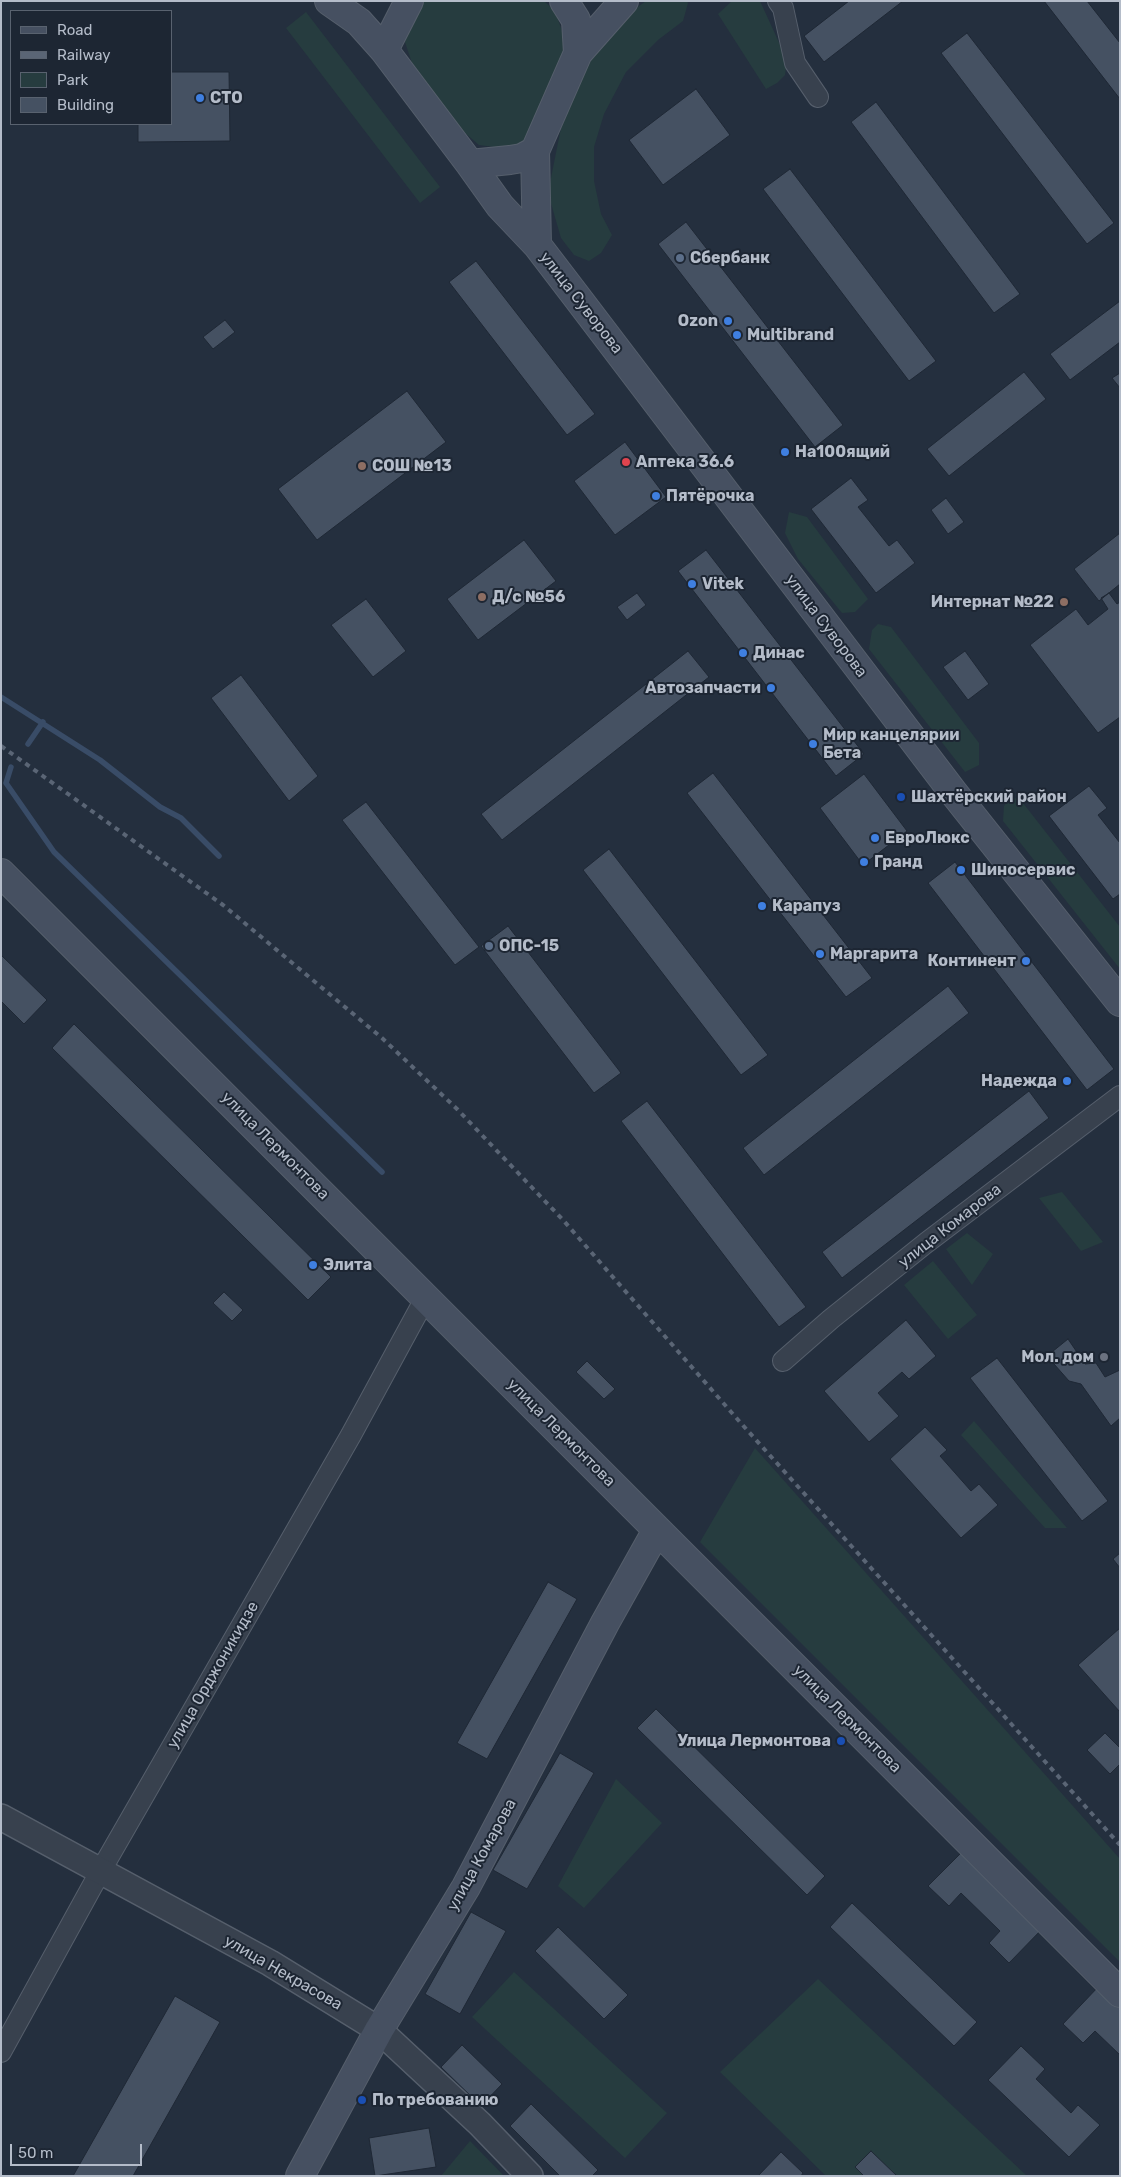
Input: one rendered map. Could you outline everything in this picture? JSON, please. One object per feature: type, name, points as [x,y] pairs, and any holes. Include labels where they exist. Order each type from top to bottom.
[{"type":"main road","name":"улица Суворова","points":[[329,1],[359,22],[384,50],[500,206],[537,245],[953,792],[1120,1002]]},
{"type":"main road","points":[[384,50],[409,1]]},
{"type":"main road","points":[[564,1],[576,20],[578,54]]},
{"type":"main road","points":[[537,245],[535,151],[578,54],[624,1]]},
{"type":"main road","points":[[470,164],[522,158],[535,151]]},
{"type":"main road","name":"улица Лермонтова","points":[[1,873],[1120,1993]]},
{"type":"main road","name":"улица Комарова","points":[[300,2176],[379,2030],[466,1887],[605,1623],[657,1530]]},
{"type":"street","points":[[778,1],[783,8],[795,63],[818,96]]},
{"type":"street","name":"улица Комарова","points":[[783,1361],[831,1319],[926,1243],[1120,1096]]},
{"type":"street","name":"улица Орджоникидзе","points":[[1,2052],[100,1872],[351,1435],[426,1297]]},
{"type":"street","name":"улица Некрасова","points":[[1,1817],[270,1963],[379,2030],[480,2124],[530,2176]]},
{"type":"green space","points":[[422,1],[544,1],[555,11],[566,42],[562,60],[530,137],[517,146],[502,148],[479,145],[457,126],[413,66],[405,42],[408,22]]},
{"type":"green space","points":[[646,1],[687,1],[688,3],[683,21],[658,40],[626,72],[604,114],[594,147],[594,181],[601,214],[612,235],[601,253],[589,261],[574,255],[561,238],[548,193],[561,128],[570,106],[575,79],[622,18]]},
{"type":"green space","points":[[732,1],[760,1],[787,60],[785,75],[777,83],[766,89],[718,14]]},
{"type":"green space","points":[[306,12],[440,187],[420,203],[286,28]]},
{"type":"green space","points":[[789,512],[807,517],[868,599],[855,612],[842,613],[798,559],[785,533]]},
{"type":"green space","points":[[878,624],[891,627],[979,743],[979,765],[965,772],[869,649],[872,630]]},
{"type":"green space","points":[[1012,796],[1023,803],[1120,927],[1120,969],[1003,821],[1004,806]]},
{"type":"green space","points":[[1062,1192],[1103,1242],[1081,1251],[1039,1198]]},
{"type":"green space","points":[[967,1233],[993,1254],[972,1285],[946,1249]]},
{"type":"green space","points":[[933,1261],[977,1315],[948,1339],[904,1285]]},
{"type":"green space","points":[[974,1421],[1067,1528],[1045,1528],[961,1435]]},
{"type":"green space","points":[[755,1448],[1120,1859],[1120,1962],[700,1542]]},
{"type":"green space","points":[[616,1779],[662,1823],[584,1908],[558,1886]]},
{"type":"green space","points":[[514,1972],[667,2113],[625,2158],[472,2017]]},
{"type":"green space","points":[[818,1979],[1027,2176],[826,2176],[720,2072]]},
{"type":"green space","points":[[470,2141],[504,2176],[441,2176]]},
{"type":"building","points":[[849,1],[903,1],[824,62],[804,36]]},
{"type":"building","points":[[1044,1],[1087,1],[1120,43],[1120,99]]},
{"type":"building","points":[[967,33],[1114,223],[1087,244],[941,53]]},
{"type":"building","name":"СТО","points":[[172,72],[229,72],[230,141],[138,142],[138,125],[172,125]]},
{"type":"building","points":[[696,89],[730,135],[663,185],[629,140]]},
{"type":"building","points":[[876,102],[1020,294],[994,313],[851,122]]},
{"type":"building","points":[[790,169],[936,361],[909,381],[763,189]]},
{"type":"building","points":[[686,222],[843,425],[815,447],[658,244]]},
{"type":"building","points":[[476,261],[595,414],[567,435],[449,282]]},
{"type":"building","points":[[1120,301],[1120,342],[1070,380],[1050,354]]},
{"type":"building","points":[[225,320],[235,332],[213,349],[203,337]]},
{"type":"building","points":[[1024,372],[1046,399],[949,476],[927,449]]},
{"type":"building","points":[[1120,373],[1120,388],[1112,378]]},
{"type":"building","name":"СОШ №13","points":[[407,391],[446,442],[317,540],[278,489]]},
{"type":"building","points":[[625,442],[666,497],[615,535],[574,481]]},
{"type":"building","points":[[851,478],[868,500],[858,507],[889,546],[897,540],[915,563],[876,593],[811,509]]},
{"type":"building","points":[[946,498],[964,522],[948,534],[931,510]]},
{"type":"building","points":[[1120,533],[1120,584],[1099,601],[1074,569]]},
{"type":"building","points":[[524,540],[556,581],[478,640],[447,599]]},
{"type":"building","points":[[706,550],[864,754],[836,776],[678,571]]},
{"type":"building","points":[[637,593],[646,605],[627,620],[617,607]]},
{"type":"building","points":[[1109,593],[1117,604],[1120,602],[1120,717],[1098,733],[1030,645],[1076,609],[1088,625],[1108,609],[1101,598]]},
{"type":"building","points":[[366,599],[406,651],[373,677],[331,625]]},
{"type":"building","points":[[688,651],[709,677],[502,840],[481,814]]},
{"type":"building","points":[[965,651],[989,684],[968,700],[943,667]]},
{"type":"building","points":[[241,675],[318,776],[289,801],[211,698]]},
{"type":"building","points":[[713,773],[872,978],[846,997],[687,793]]},
{"type":"building","points":[[864,774],[907,831],[863,865],[820,808]]},
{"type":"building","points":[[1089,786],[1107,808],[1098,815],[1120,843],[1120,894],[1113,899],[1049,816]]},
{"type":"building","points":[[366,802],[479,947],[455,965],[342,820]]},
{"type":"building","points":[[609,849],[768,1055],[741,1075],[583,870]]},
{"type":"building","points":[[955,862],[1114,1069],[1087,1090],[928,883]]},
{"type":"building","points":[[508,926],[621,1073],[594,1093],[481,946]]},
{"type":"building","points":[[1,955],[47,1000],[24,1024],[1,1001]]},
{"type":"building","points":[[948,986],[969,1013],[764,1175],[743,1148]]},
{"type":"building","points":[[74,1024],[331,1277],[308,1300],[52,1048]]},
{"type":"building","points":[[1029,1091],[1049,1118],[842,1278],[822,1252]]},
{"type":"building","points":[[647,1101],[806,1307],[779,1327],[621,1121]]},
{"type":"building","points":[[224,1292],[243,1310],[232,1321],[213,1303]]},
{"type":"building","points":[[906,1320],[936,1356],[909,1379],[902,1372],[878,1393],[899,1416],[869,1442],[824,1391]]},
{"type":"building","points":[[1068,1339],[1085,1364],[1096,1363],[1105,1377],[1120,1370],[1120,1418],[1111,1426],[1081,1384],[1069,1381],[1047,1356]]},
{"type":"building","points":[[997,1358],[1108,1501],[1082,1521],[970,1378]]},
{"type":"building","points":[[587,1361],[615,1389],[604,1399],[576,1372]]},
{"type":"building","points":[[925,1427],[947,1450],[940,1456],[971,1491],[979,1484],[998,1505],[961,1538],[890,1459]]},
{"type":"building","points":[[1120,1553],[1120,1568],[1113,1559]]},
{"type":"building","points":[[548,1582],[577,1599],[487,1759],[457,1743]]},
{"type":"building","points":[[1120,1628],[1120,1712],[1078,1665]]},
{"type":"building","points":[[656,1709],[825,1876],[807,1895],[637,1728]]},
{"type":"building","points":[[1105,1733],[1120,1748],[1120,1764],[1110,1774],[1087,1750]]},
{"type":"building","points":[[560,1753],[594,1773],[527,1889],[493,1870]]},
{"type":"building","points":[[965,1849],[1045,1926],[1009,1963],[989,1943],[1000,1931],[961,1893],[949,1906],[928,1886]]},
{"type":"building","points":[[852,1903],[977,2022],[954,2046],[830,1927]]},
{"type":"building","points":[[471,1912],[506,1931],[460,2014],[425,1994]]},
{"type":"building","points":[[558,1927],[628,1995],[604,2019],[535,1951]]},
{"type":"building","points":[[1099,1986],[1120,2006],[1120,2055],[1095,2031],[1083,2043],[1063,2024]]},
{"type":"building","points":[[175,1996],[220,2022],[133,2176],[73,2176]]},
{"type":"building","points":[[462,2045],[502,2084],[481,2106],[441,2067]]},
{"type":"building","points":[[1021,2046],[1045,2069],[1036,2079],[1071,2113],[1078,2105],[1100,2125],[1069,2157],[988,2080]]},
{"type":"building","points":[[531,2104],[598,2170],[592,2176],[560,2176],[510,2126]]},
{"type":"building","points":[[429,2128],[436,2167],[375,2176],[369,2138]]},
{"type":"building","points":[[871,2151],[897,2176],[864,2176],[855,2167]]},
{"type":"building","points":[[781,2152],[803,2173],[801,2176],[758,2176]]},
{"type":"waterway","points":[[1,697],[100,760],[160,807],[181,818],[219,856]]},
{"type":"waterway","points":[[28,744],[43,722]]},
{"type":"waterway","points":[[11,767],[6,783],[54,852],[382,1172]]},
{"type":"railway","points":[[1,746],[223,905],[382,1038],[457,1109],[563,1220],[739,1421],[1120,1845]]},
{"type":"place","name":"СТО","points":[[200,98]]},
{"type":"place","name":"Сбербанк","points":[[680,258]]},
{"type":"place","name":"Ozon","points":[[728,321]]},
{"type":"place","name":"Multibrand","points":[[737,335]]},
{"type":"place","name":"На100ящий","points":[[785,452]]},
{"type":"place","name":"Аптека 36.6","points":[[626,462]]},
{"type":"place","name":"СОШ №13","points":[[362,466]]},
{"type":"place","name":"Пятёрочка","points":[[656,496]]},
{"type":"place","name":"Vitek","points":[[692,584]]},
{"type":"place","name":"Д/с №56","points":[[482,597]]},
{"type":"place","name":"Интернат №22","points":[[1064,602]]},
{"type":"place","name":"Динас","points":[[743,653]]},
{"type":"place","name":"Автозапчасти","points":[[771,688]]},
{"type":"place","name":"Мир канцелярии Бета","points":[[813,744]]},
{"type":"place","name":"Шахтёрский район","points":[[901,797]]},
{"type":"place","name":"ЕвроЛюкс","points":[[875,838]]},
{"type":"place","name":"Гранд","points":[[864,862]]},
{"type":"place","name":"Шиносервис","points":[[961,870]]},
{"type":"place","name":"Карапуз","points":[[762,906]]},
{"type":"place","name":"ОПС-15","points":[[489,946]]},
{"type":"place","name":"Маргарита","points":[[820,954]]},
{"type":"place","name":"Континент","points":[[1026,961]]},
{"type":"place","name":"Надежда","points":[[1067,1081]]},
{"type":"place","name":"Элита","points":[[313,1265]]},
{"type":"place","name":"Мол. дом","points":[[1104,1357]]},
{"type":"place","name":"Улица Лермонтова","points":[[841,1741]]},
{"type":"place","name":"По требованию","points":[[362,2100]]}]
